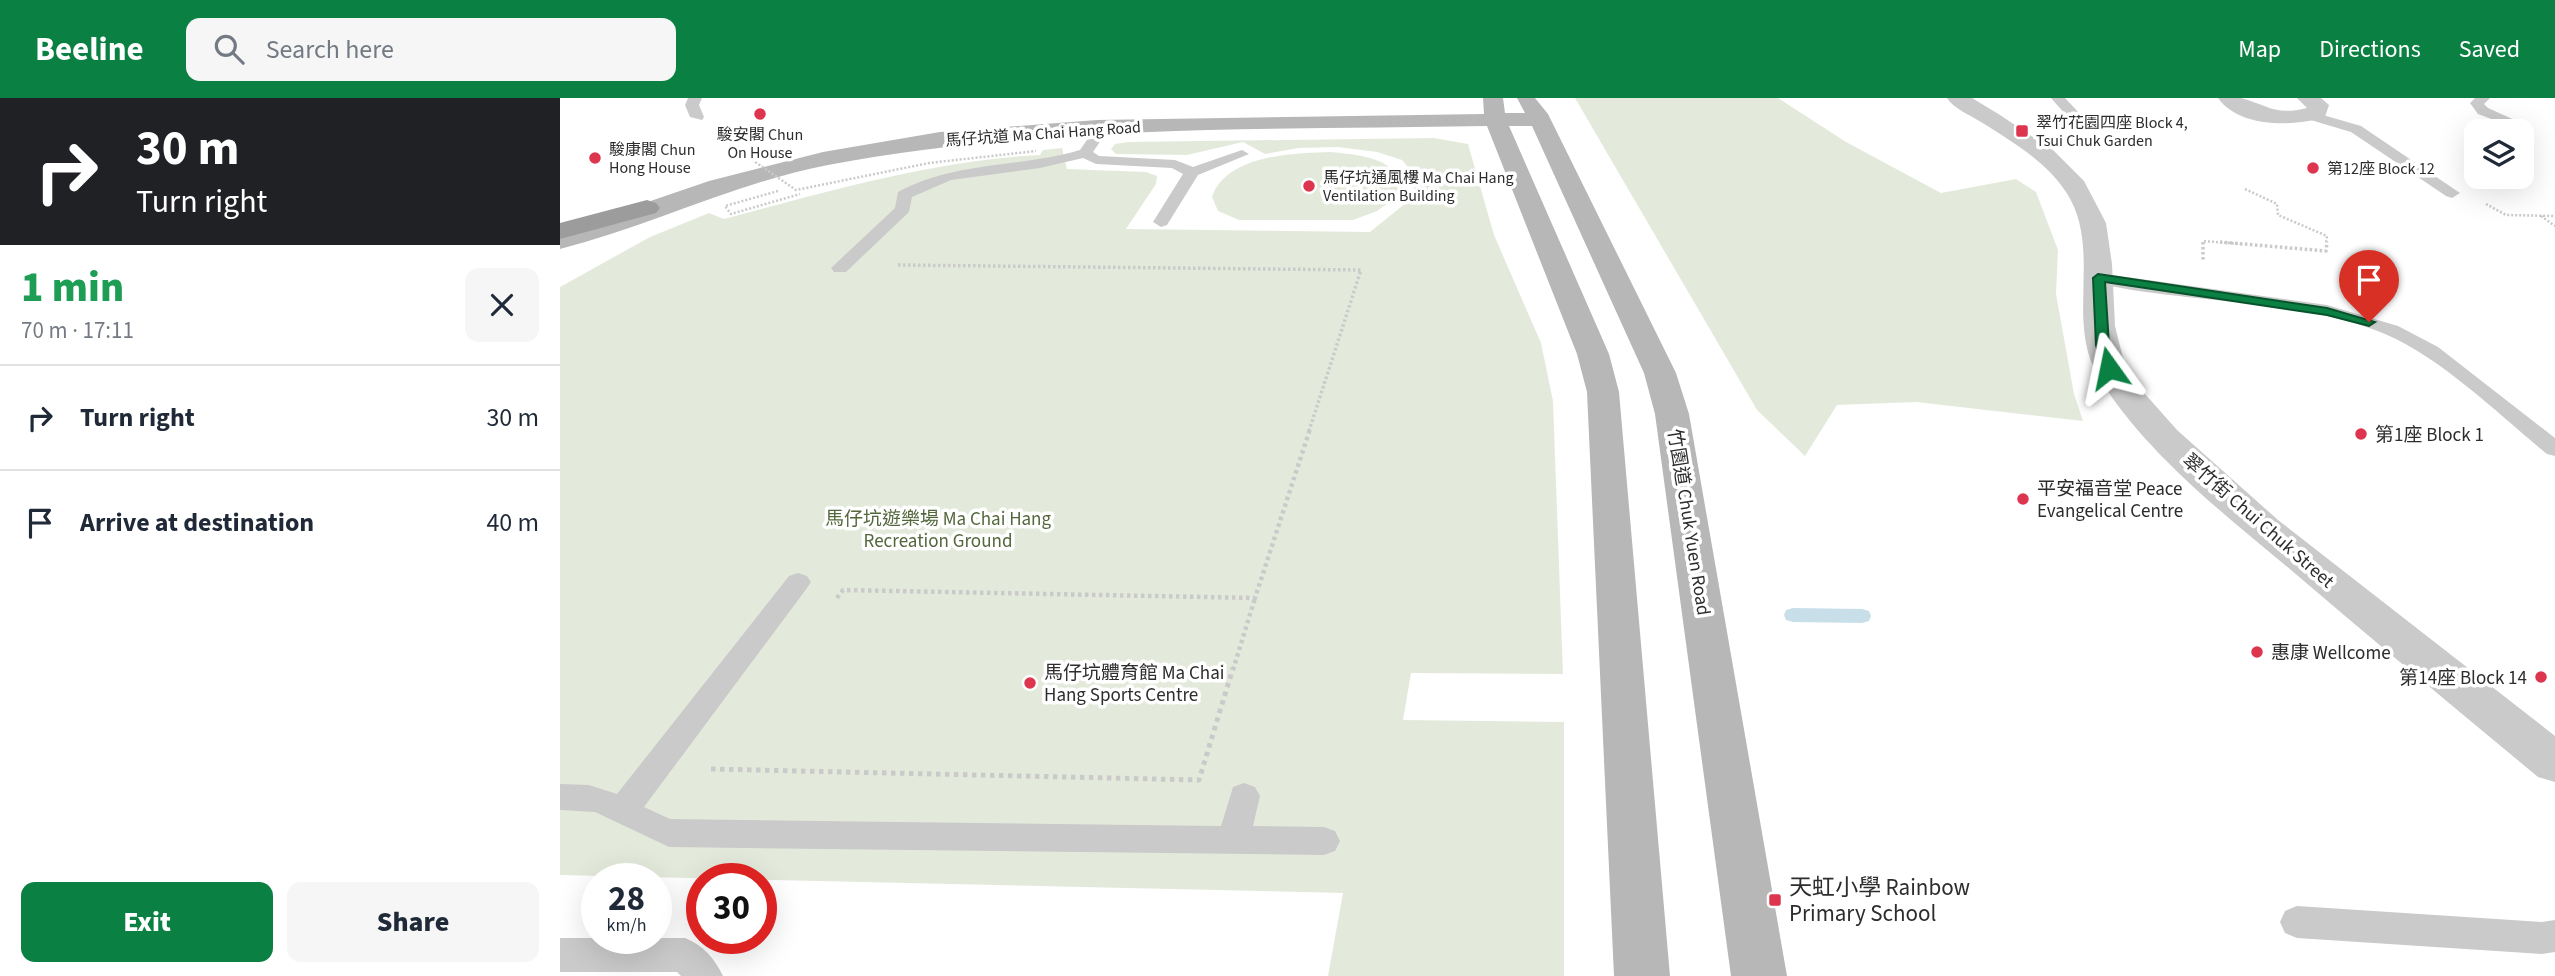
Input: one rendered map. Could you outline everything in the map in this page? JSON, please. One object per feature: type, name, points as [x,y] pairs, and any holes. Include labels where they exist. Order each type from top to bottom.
[{"type":"highway","points":[[560,231],[648,208]]},
{"type":"main road","name":"馬仔坑道 Ma Chai Hang Road","points":[[560,241],[648,208],[758,175],[875,149],[992,134],[1103,127],[1513,109]]},
{"type":"main road","points":[[1513,109],[1603,392],[1642,976]]},
{"type":"main road","name":"竹園道 Chuk Yuen Road","points":[[1513,109],[1660,373],[1672,414],[1759,976]]},
{"type":"street","name":"翠竹街 Chui Chuk Street","points":[[1956,98],[2029,145],[2076,188],[2093,221],[2102,345],[2109,368],[2147,417],[2207,480],[2411,649],[2555,763]]},
{"type":"street","points":[[2228,98],[2258,112],[2283,116],[2308,106]]},
{"type":"lane","points":[[695,98],[692,105],[697,117]]},
{"type":"lane","points":[[2058,98],[2077,118]]},
{"type":"lane","points":[[2483,98],[2477,103],[2483,111],[2503,119]]},
{"type":"lane","points":[[2308,106],[2356,129],[2452,193]]},
{"type":"lane","points":[[842,267],[903,209],[904,195],[929,182],[984,170],[1058,163],[1085,153],[1103,127]]},
{"type":"lane","points":[[1085,153],[1096,160],[1175,164],[1192,172]]},
{"type":"lane","points":[[1161,222],[1192,172],[1242,154]]},
{"type":"lane","points":[[2098,278],[2327,311],[2380,326],[2431,351],[2555,449]]},
{"type":"lane","points":[[624,809],[798,582]]},
{"type":"lane","points":[[1234,839],[1244,796]]},
{"type":"lane","points":[[560,797],[589,799],[624,809],[651,827],[669,832],[1324,841]]},
{"type":"lane","points":[[2297,922],[2543,938],[2555,936]]},
{"type":"lane","points":[[560,955],[685,955],[705,976]]},
{"type":"path","points":[[743,153],[796,190],[929,163],[1036,151]]},
{"type":"path","points":[[2204,268],[2203,241],[2326,251],[2327,236],[2278,215],[2277,204],[2245,189]]},
{"type":"path","points":[[778,191],[725,206],[731,214],[800,194]]},
{"type":"path","points":[[2477,203],[2490,204],[2506,215],[2555,216]]},
{"type":"path","points":[[2540,215],[2555,226]]},
{"type":"path","points":[[719,759],[710,771],[1199,780],[1361,270],[842,267]]},
{"type":"path","points":[[835,601],[843,590],[1255,598]]},
{"type":"green space","points":[[1575,98],[1778,98],[1846,142],[1941,193],[2016,179],[2036,192],[2058,250],[2056,294],[2074,394],[2083,421],[1916,402],[1837,405],[1805,456],[1757,410]]},
{"type":"green space","name":"馬仔坑遊樂場 Ma Chai Hang Recreation Ground","points":[[1434,138],[1468,144],[1494,235],[1541,343],[1553,401],[1563,674],[1411,673],[1403,720],[1564,722],[1564,976],[1328,976],[1343,893],[777,880],[777,863],[686,863],[686,878],[672,878],[672,863],[581,863],[581,875],[560,875],[560,287],[650,237],[709,213],[724,219],[921,170],[1040,155],[1043,150],[1062,148],[1067,169],[1146,172],[1157,176],[1156,184],[1126,229],[1370,232],[1412,198],[1417,178],[1402,160],[1377,152],[1338,147],[1299,148],[1265,154],[1243,142],[1187,155],[1116,154],[1111,149],[1115,144]]},
{"type":"green space","name":"馬仔坑通風樓 Ma Chai Hang Ventilation Building","points":[[1331,152],[1373,159],[1391,168],[1401,186],[1395,198],[1377,211],[1353,220],[1239,220],[1218,211],[1212,197],[1220,183],[1231,172],[1263,159]]},
{"type":"waterway","points":[[1793,615],[1862,616]]},
{"type":"place","name":"駿安閣 Chun On House","points":[[760,114]]},
{"type":"place","name":"翠竹花園四座 Block 4, Tsui Chuk Garden","points":[[2022,131]]},
{"type":"place","name":"駿康閣 Chun Hong House","points":[[595,158]]},
{"type":"place","name":"第12座 Block 12","points":[[2313,168]]},
{"type":"place","name":"馬仔坑通風樓 Ma Chai Hang Ventilation Building","points":[[1309,186]]},
{"type":"place","name":"第1座 Block 1","points":[[2361,434]]},
{"type":"place","name":"平安福音堂 Peace Evangelical Centre","points":[[2023,499]]},
{"type":"place","name":"惠康 Wellcome","points":[[2257,652]]},
{"type":"place","name":"第14座 Block 14","points":[[2541,677]]},
{"type":"place","name":"馬仔坑體育館 Ma Chai Hang Sports Centre","points":[[1030,683]]},
{"type":"place","name":"天虹小學 Rainbow Primary School","points":[[1775,900]]},
{"type":"route","points":[[2109,368],[2102,345],[2098,278],[2327,311],[2369,322]]}]
